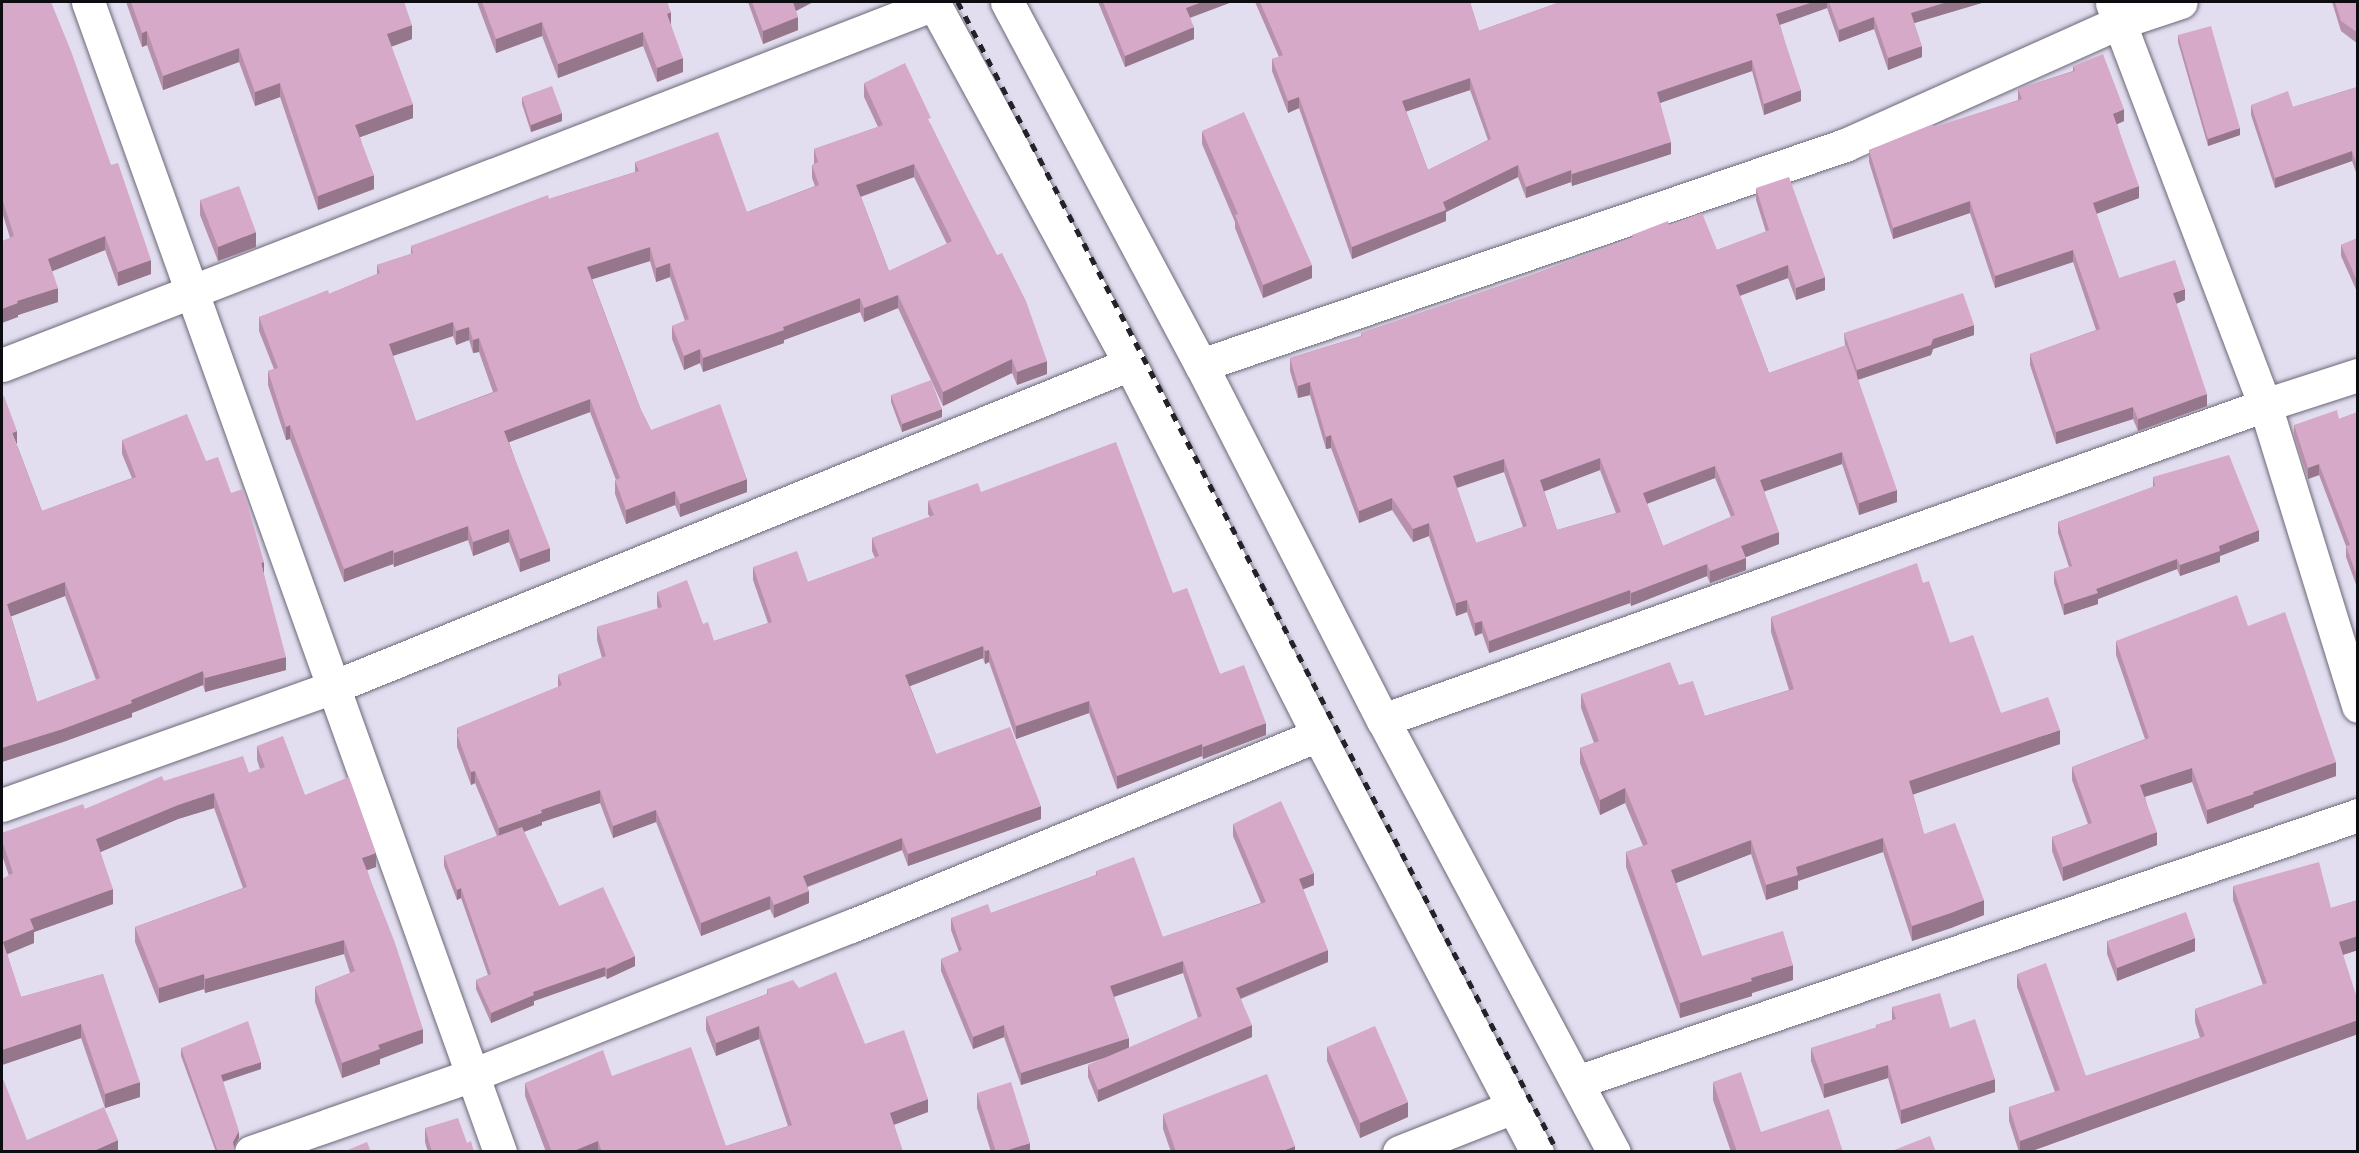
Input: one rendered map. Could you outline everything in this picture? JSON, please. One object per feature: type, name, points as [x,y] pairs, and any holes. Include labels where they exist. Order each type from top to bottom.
[{"type":"street","points":[[88,2],[500,1152]]},
{"type":"street","points":[[1007,2],[1201,365],[1383,720],[1614,1152]]},
{"type":"street","points":[[1201,365],[1449,283],[1845,145],[2115,12],[2181,2]]},
{"type":"street","points":[[2,365],[933,3],[1130,363],[1318,735],[1537,1152]]},
{"type":"street","points":[[2115,12],[2265,405],[2358,706]]},
{"type":"street","points":[[2,805],[333,687],[1130,363]]},
{"type":"street","points":[[1383,720],[2265,405],[2358,375]]},
{"type":"street","points":[[251,1152],[472,1075],[840,931],[1318,735]]},
{"type":"street","points":[[1577,1082],[2358,814]]},
{"type":"street","points":[[1399,1152],[1513,1107]]},
{"type":"building","points":[[2,2],[51,2],[71,51],[111,165],[118,163],[151,260],[118,272],[105,236],[48,259],[58,288],[17,301],[18,303],[2,309],[2,241],[14,236],[2,198]]},
{"type":"building","points":[[131,2],[404,2],[412,25],[387,34],[413,104],[355,125],[374,175],[318,196],[280,83],[255,92],[239,48],[163,76],[147,31],[142,33]]},
{"type":"building","points":[[482,2],[667,2],[671,12],[667,14],[683,58],[657,68],[643,32],[558,64],[542,22],[496,39]]},
{"type":"building","points":[[752,2],[793,2],[798,17],[763,31]]},
{"type":"building","points":[[1103,2],[1202,2],[1186,8],[1194,27],[1125,56]]},
{"type":"building","points":[[1260,2],[1470,2],[1479,31],[1560,2],[1813,2],[1776,14],[1801,90],[1764,104],[1752,60],[1657,92],[1671,142],[1572,174],[1571,170],[1526,187],[1518,165],[1443,202],[1446,210],[1352,247],[1299,97],[1288,101],[1272,59],[1283,55]],"holes":[[[1470,78],[1491,139],[1428,170],[1402,101]]]},
{"type":"building","points":[[1829,2],[1947,2],[1911,13],[1922,46],[1888,58],[1874,17],[1839,30]]},
{"type":"building","points":[[2335,2],[2358,2],[2358,33],[2341,21]]},
{"type":"building","points":[[2211,26],[2240,128],[2208,139],[2178,35]]},
{"type":"building","points":[[2103,54],[2124,109],[2113,114],[2139,186],[2093,203],[2119,278],[2175,260],[2185,289],[2173,293],[2207,394],[2138,419],[2133,407],[2056,432],[2030,354],[2100,329],[2073,250],[1995,276],[1970,201],[1893,228],[1869,150],[1933,124],[1934,127],[2022,99],[2018,89],[2075,71],[2073,66]]},
{"type":"building","points":[[905,63],[931,118],[928,119],[964,191],[997,255],[1002,253],[1026,301],[1047,361],[1017,372],[1012,359],[943,392],[898,295],[864,308],[860,298],[783,327],[784,330],[703,358],[700,349],[684,356],[672,326],[689,319],[670,263],[656,268],[650,247],[587,267],[641,410],[651,430],[720,404],[747,479],[680,504],[675,491],[626,510],[615,480],[620,478],[590,399],[504,431],[550,548],[520,559],[509,529],[473,542],[468,526],[394,553],[393,550],[344,569],[290,425],[286,427],[268,371],[278,368],[259,317],[328,290],[329,294],[380,273],[377,265],[413,253],[411,246],[548,195],[549,199],[639,171],[635,162],[718,132],[747,212],[819,185],[812,165],[818,162],[814,149],[883,125],[864,83]],"holes":[[[914,164],[952,241],[889,271],[856,185]],[[453,322],[456,331],[469,327],[473,340],[479,338],[498,391],[416,421],[389,344]]]},
{"type":"building","points":[[552,86],[562,113],[531,125],[522,97]]},
{"type":"building","points":[[2358,87],[2358,168],[2352,151],[2275,178],[2251,105],[2288,91],[2293,107]]},
{"type":"building","points":[[1244,112],[1312,265],[1263,285],[1235,215],[1238,214],[1202,131]]},
{"type":"building","points":[[1789,177],[1825,277],[1796,288],[1788,265],[1736,285],[1769,373],[1846,345],[1897,490],[1859,503],[1842,452],[1760,480],[1779,532],[1741,546],[1746,558],[1710,571],[1707,564],[1631,593],[1630,590],[1489,641],[1482,621],[1475,623],[1467,600],[1456,603],[1429,523],[1413,529],[1392,498],[1359,511],[1331,435],[1326,437],[1310,382],[1298,386],[1290,358],[1362,336],[1361,333],[1529,276],[1633,237],[1632,235],[1668,221],[1669,225],[1702,213],[1717,250],[1769,230],[1756,188]],"holes":[[[1600,458],[1621,512],[1557,530],[1540,480]],[[1504,459],[1527,526],[1476,543],[1453,476]],[[1715,466],[1735,515],[1663,546],[1643,493]]]},
{"type":"building","points":[[239,186],[256,232],[218,247],[200,200]]},
{"type":"building","points":[[2358,238],[2358,283],[2341,245]]},
{"type":"building","points":[[1963,293],[1974,325],[1933,339],[1931,345],[1857,370],[1844,333]]},
{"type":"building","points":[[931,380],[942,409],[902,424],[891,395]]},
{"type":"building","points":[[4,396],[17,431],[12,433],[42,511],[136,477],[122,440],[187,414],[206,461],[218,457],[231,493],[243,489],[264,562],[261,563],[286,657],[205,678],[203,671],[131,700],[132,703],[63,729],[2,748],[2,397]],"holes":[[[65,582],[100,678],[37,702],[7,604]]]},
{"type":"building","points":[[2337,410],[2339,419],[2358,412],[2358,579],[2346,546],[2350,545],[2319,464],[2308,468],[2294,425]]},
{"type":"building","points":[[1116,442],[1173,593],[1187,588],[1220,674],[1244,665],[1266,723],[1117,776],[1089,701],[1016,726],[989,650],[985,651],[983,646],[905,675],[936,754],[1010,727],[1041,806],[908,854],[902,838],[803,876],[809,891],[774,905],[770,896],[701,923],[656,810],[613,826],[600,790],[541,810],[542,813],[499,828],[475,771],[471,772],[457,734],[459,733],[457,728],[562,685],[558,675],[606,656],[597,627],[662,607],[657,592],[687,580],[703,624],[708,622],[714,641],[772,622],[753,567],[797,551],[808,582],[879,556],[872,538],[934,515],[928,501],[978,483],[981,492]]},
{"type":"building","points":[[2229,455],[2259,530],[2219,546],[2220,551],[2180,565],[2177,559],[2096,589],[2098,593],[2064,604],[2054,572],[2072,566],[2058,522],[2155,486],[2153,477]]},
{"type":"building","points":[[1917,563],[1923,583],[1929,581],[1950,643],[1973,635],[2001,713],[2048,697],[2060,730],[1909,781],[1924,834],[1955,823],[1984,900],[1912,926],[1883,838],[1796,867],[1798,875],[1766,885],[1751,840],[1671,870],[1702,956],[1783,931],[1793,965],[1751,978],[1752,981],[1680,1003],[1626,852],[1648,844],[1625,788],[1600,800],[1580,748],[1599,741],[1581,694],[1670,662],[1679,685],[1693,681],[1705,716],[1794,689],[1771,617]]},
{"type":"building","points":[[2237,595],[2248,626],[2285,612],[2336,762],[2207,810],[2192,768],[2140,785],[2157,832],[2063,867],[2052,837],[2092,823],[2072,767],[2149,738],[2116,641]]},
{"type":"building","points":[[283,736],[305,795],[349,777],[376,853],[362,858],[395,943],[423,1029],[378,1045],[380,1049],[342,1063],[315,987],[355,971],[344,940],[205,979],[204,974],[159,988],[135,927],[247,887],[214,793],[178,805],[96,839],[113,889],[30,919],[34,929],[3,942],[21,997],[103,974],[140,1082],[105,1094],[81,1024],[2,1050],[2,879],[13,873],[2,840],[2,833],[83,804],[85,809],[162,776],[164,781],[243,756],[249,773],[265,767],[257,746]]},
{"type":"building","points":[[1281,801],[1314,873],[1299,879],[1328,950],[1236,988],[1252,1025],[1098,1090],[1088,1065],[1202,1016],[1183,961],[1110,986],[1129,1038],[1021,1073],[1004,1025],[973,1037],[941,959],[962,950],[951,918],[988,904],[991,913],[1097,875],[1096,871],[1134,857],[1163,937],[1266,902],[1233,824]]},
{"type":"building","points":[[522,827],[559,906],[603,887],[635,956],[607,969],[605,967],[533,992],[534,995],[491,1013],[476,980],[491,974],[461,888],[457,890],[444,856]]},
{"type":"building","points":[[2319,862],[2331,908],[2358,900],[2358,936],[2339,942],[2358,1001],[2358,1020],[2020,1141],[2009,1107],[2060,1090],[2017,974],[2046,963],[2086,1076],[2205,1036],[2195,1009],[2267,983],[2233,886]]},
{"type":"building","points":[[2186,912],[2195,938],[2117,968],[2107,941]]},
{"type":"building","points":[[836,972],[865,1044],[904,1030],[928,1099],[890,1113],[903,1152],[602,1152],[598,1141],[571,1152],[552,1152],[525,1083],[603,1050],[612,1076],[691,1047],[726,1146],[792,1125],[759,1026],[716,1043],[706,1017],[768,994],[767,989],[793,980],[799,988]]},
{"type":"building","points":[[1940,993],[1950,1028],[1975,1019],[1995,1079],[1901,1110],[1888,1065],[1824,1084],[1811,1048],[1896,1019],[1892,1007]]},
{"type":"building","points":[[248,1021],[261,1062],[221,1075],[239,1131],[233,1142],[235,1152],[218,1152],[181,1048]]},
{"type":"building","points":[[1375,1026],[1408,1102],[1360,1123],[1327,1047]]},
{"type":"building","points":[[1741,1072],[1761,1132],[1829,1109],[1843,1152],[1737,1152],[1713,1082]]},
{"type":"building","points":[[1267,1074],[1295,1146],[1280,1152],[1176,1152],[1163,1114]]},
{"type":"building","points":[[2,1076],[27,1140],[104,1107],[118,1140],[91,1152],[2,1152]]},
{"type":"building","points":[[1011,1082],[1030,1143],[996,1152],[977,1093]]},
{"type":"building","points":[[458,1118],[467,1143],[471,1141],[474,1152],[432,1152],[425,1128]]},
{"type":"building","points":[[1930,1136],[1936,1152],[1889,1152]]},
{"type":"building","points":[[367,1142],[371,1152],[343,1152]]},
{"type":"railway","points":[[958,2],[1558,1152]]}]
